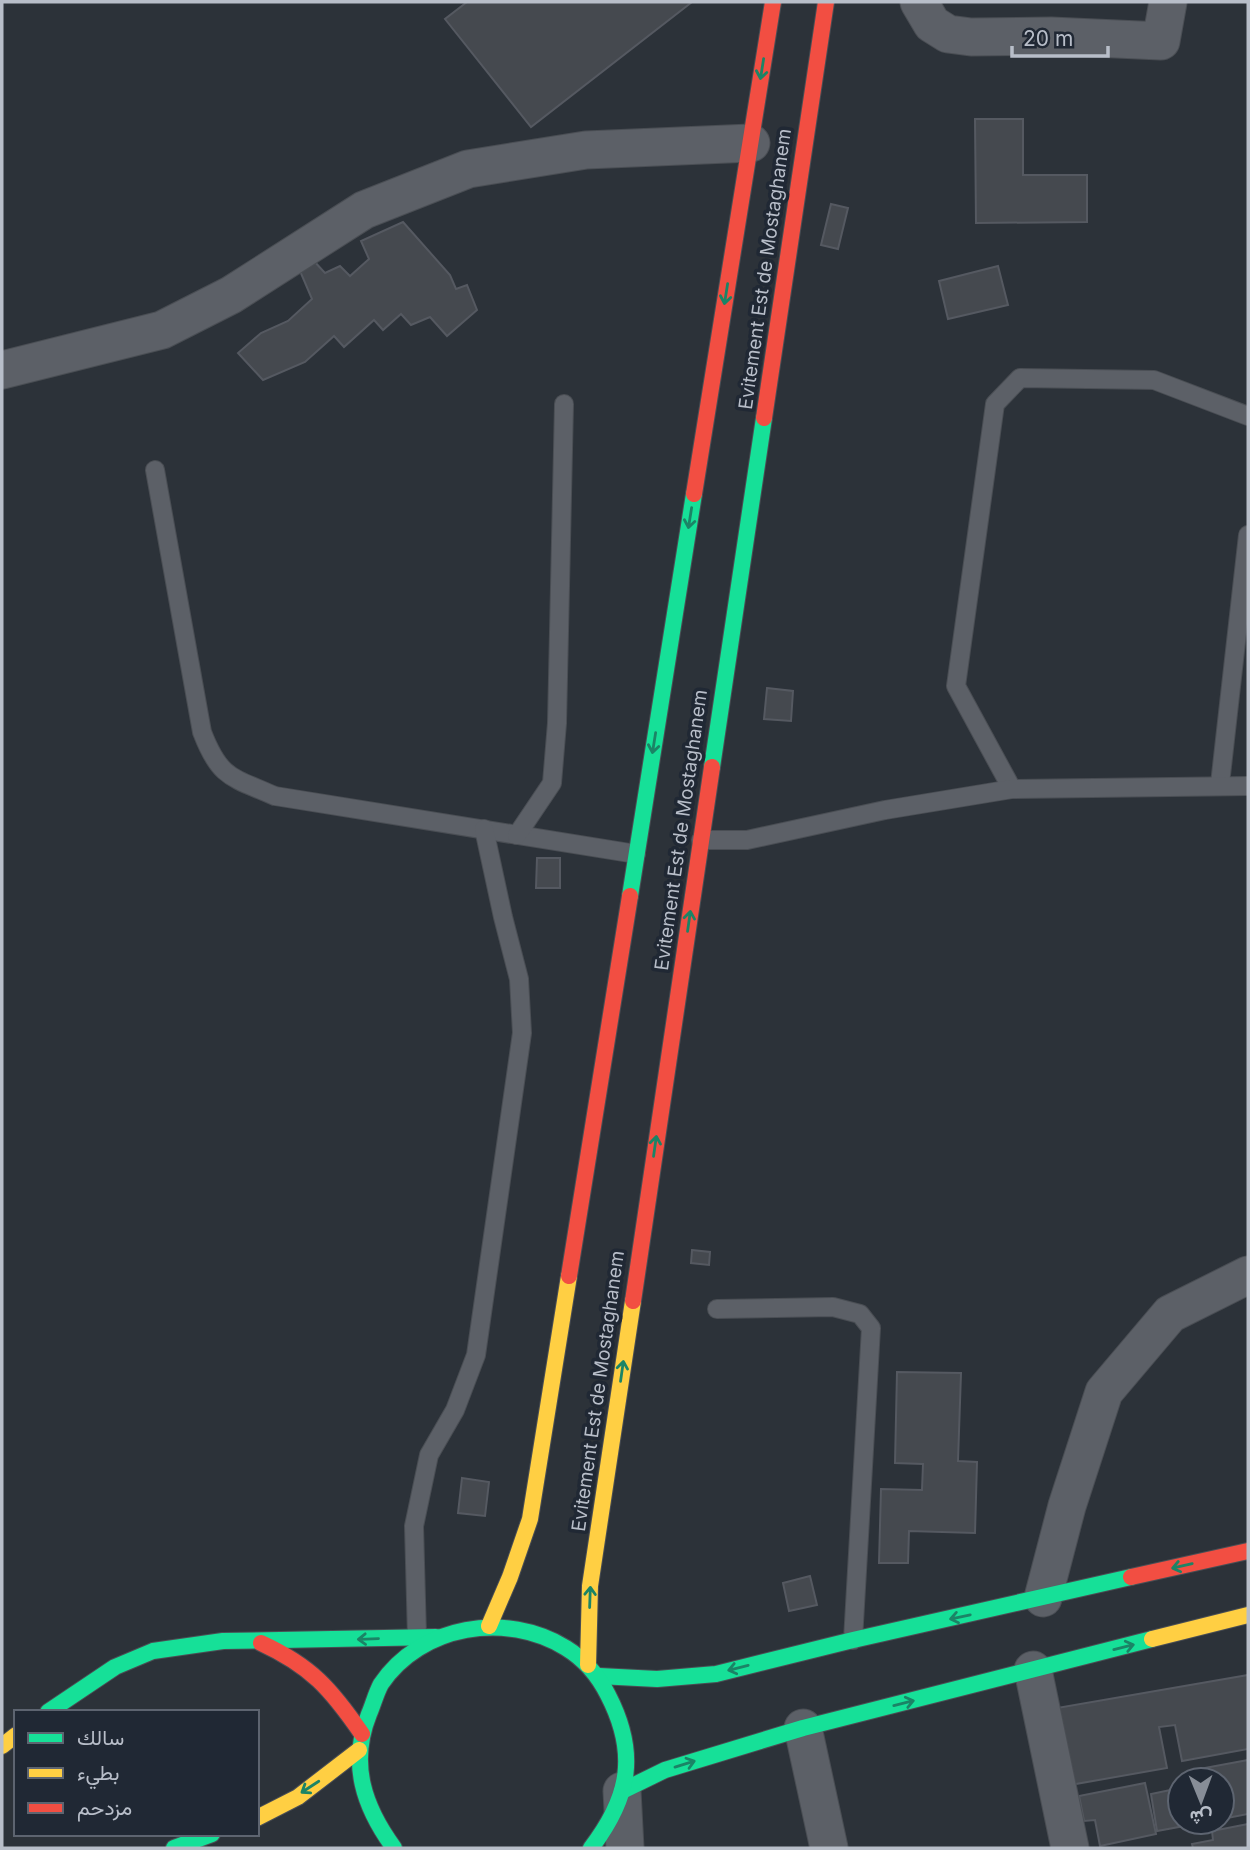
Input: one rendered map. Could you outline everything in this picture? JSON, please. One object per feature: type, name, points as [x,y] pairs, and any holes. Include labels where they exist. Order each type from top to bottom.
[{"type":"main road","name":"Evitement Est de Mostaghanem","points":[[489,1626],[530,1519],[773,2]]},
{"type":"main road","name":"Evitement Est de Mostaghanem","points":[[593,1671],[590,1586],[825,2]]},
{"type":"main road","points":[[593,1671],[657,1679],[716,1674],[853,1640],[1248,1551]]},
{"type":"main road","points":[[622,1791],[665,1770],[803,1728],[1248,1615]]},
{"type":"main road","points":[[394,1848],[374,1819],[361,1786],[360,1742],[366,1715],[382,1683],[406,1656],[436,1637],[471,1626],[507,1625],[542,1634],[572,1650],[593,1671],[615,1702],[625,1735],[627,1768],[620,1802],[605,1832],[591,1848]]},
{"type":"main road","points":[[51,1710],[115,1667],[153,1651],[223,1641],[436,1637]]},
{"type":"main road","points":[[256,1641],[290,1656],[316,1673],[335,1693],[360,1742]]},
{"type":"main road","points":[[259,1817],[317,1783],[360,1742]]},
{"type":"main road","points":[[174,1848],[207,1836]]},
{"type":"street","points":[[919,2],[932,24],[948,34],[971,37],[1051,36],[1161,41],[1168,2]]},
{"type":"street","points":[[2,370],[162,330],[231,295],[364,210],[468,169],[586,150],[751,143]]},
{"type":"street","points":[[1043,1598],[1067,1506],[1104,1392],[1170,1314],[1248,1275]]},
{"type":"street","points":[[1034,1670],[1070,1848]]},
{"type":"street","points":[[803,1728],[830,1848]]},
{"type":"street","points":[[622,1791],[625,1848]]},
{"type":"lane","points":[[1012,789],[956,686],[995,404],[1020,378],[1154,380],[1248,416]]},
{"type":"lane","points":[[517,835],[552,783],[557,723],[564,404]]},
{"type":"lane","points":[[155,470],[202,732],[212,758],[228,776],[275,796],[636,854]]},
{"type":"lane","points":[[1220,784],[1248,536]]},
{"type":"lane","points":[[701,840],[747,839],[884,810],[1012,789],[1220,784],[1248,786]]},
{"type":"lane","points":[[417,1637],[414,1526],[429,1455],[455,1410],[476,1355],[522,1033],[519,979],[484,829]]},
{"type":"lane","points":[[717,1309],[833,1307],[860,1314],[871,1328],[853,1640]]},
{"type":"building","points":[[467,2],[692,2],[531,127],[445,19]]},
{"type":"building","points":[[975,119],[1023,119],[1023,175],[1087,175],[1087,222],[976,223]]},
{"type":"building","points":[[831,204],[848,208],[838,249],[821,245]]},
{"type":"building","points":[[403,222],[450,275],[456,289],[467,285],[477,310],[447,336],[430,317],[411,325],[401,314],[383,330],[374,320],[344,347],[334,336],[305,362],[263,380],[238,353],[261,333],[288,321],[312,299],[300,271],[313,260],[325,273],[340,266],[350,276],[369,259],[361,241]]},
{"type":"building","points":[[998,266],[1008,305],[948,319],[939,281]]},
{"type":"building","points":[[767,688],[793,691],[791,721],[764,719]]},
{"type":"building","points":[[537,858],[560,858],[560,888],[536,888]]},
{"type":"building","points":[[692,1250],[710,1252],[709,1265],[691,1263]]},
{"type":"building","points":[[897,1372],[961,1373],[958,1461],[977,1462],[975,1533],[909,1531],[908,1563],[879,1563],[881,1489],[922,1490],[923,1464],[895,1463]]},
{"type":"building","points":[[462,1478],[489,1482],[485,1516],[458,1513]]},
{"type":"building","points":[[810,1576],[817,1605],[789,1611],[783,1583]]},
{"type":"building","points":[[1248,1675],[1248,1749],[1182,1761],[1175,1725],[1159,1727],[1166,1768],[1070,1785],[1057,1708]]},
{"type":"building","points":[[1248,1760],[1248,1814],[1236,1816],[1236,1766],[1215,1766]]},
{"type":"building","points":[[1145,1783],[1156,1834],[1100,1846],[1095,1820],[1084,1821],[1079,1796]]},
{"type":"building","points":[[1166,1791],[1166,1829],[1157,1831],[1151,1794]]},
{"type":"building","points":[[1248,1824],[1248,1848],[1193,1848],[1192,1844],[1213,1840],[1213,1836],[1236,1836],[1236,1826]]},
{"type":"traffic: fast","points":[[712,767],[764,418]]},
{"type":"traffic: fast","points":[[630,896],[694,494]]},
{"type":"traffic: fast","points":[[599,1676],[657,1679],[716,1674],[1131,1577]]},
{"type":"traffic: fast","points":[[394,1848],[383,1833],[368,1801],[360,1768],[363,1732],[379,1688],[398,1664],[418,1648],[441,1637],[466,1630],[492,1628],[517,1630],[566,1648],[590,1669],[608,1695],[623,1736],[625,1774],[614,1811],[591,1848]]},
{"type":"traffic: fast","points":[[51,1710],[115,1667],[153,1651],[223,1641],[436,1637]]},
{"type":"traffic: fast","points":[[622,1791],[665,1770],[803,1728],[1152,1639]]},
{"type":"traffic: fast","points":[[174,1848],[207,1836]]},
{"type":"traffic: slow","points":[[489,1626],[530,1519],[569,1276]]},
{"type":"traffic: slow","points":[[588,1665],[590,1586],[633,1301]]},
{"type":"traffic: slow","points":[[1152,1639],[1248,1615]]},
{"type":"traffic: slow","points":[[2,1746],[14,1737]]},
{"type":"traffic: slow","points":[[259,1817],[298,1797],[359,1750]]},
{"type":"traffic: jam","points":[[694,494],[773,2]]},
{"type":"traffic: jam","points":[[764,418],[826,2]]},
{"type":"traffic: jam","points":[[633,1301],[712,767]]},
{"type":"traffic: jam","points":[[569,1276],[630,896]]},
{"type":"traffic: jam","points":[[1131,1577],[1248,1551]]},
{"type":"traffic: jam","points":[[261,1643],[294,1661],[319,1680],[362,1734]]}]
